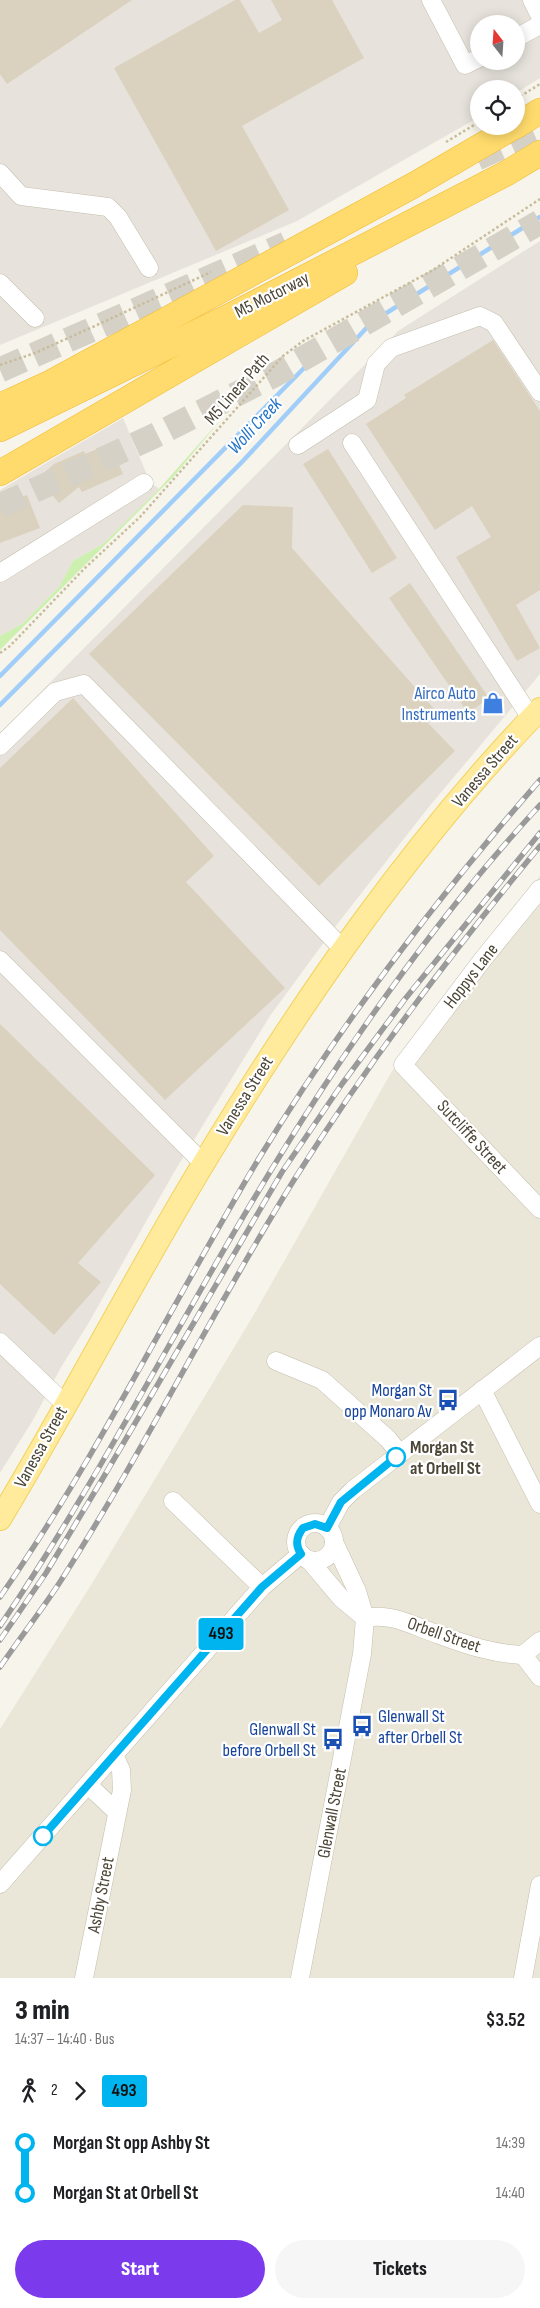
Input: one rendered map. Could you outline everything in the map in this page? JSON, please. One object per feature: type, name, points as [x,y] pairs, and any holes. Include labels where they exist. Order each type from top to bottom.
[{"type":"highway","name":"M5 Motorway","points":[[525,120],[540,111]]},
{"type":"highway","name":"M5 Motorway","points":[[0,406],[52,382],[414,185],[500,135]]},
{"type":"highway","name":"M5 Motorway","points":[[0,429],[238,312],[507,173],[540,153]]},
{"type":"highway","points":[[0,473],[305,298],[507,173]]},
{"type":"highway","points":[[0,388],[51,367],[292,250]]},
{"type":"main road","name":"Vanessa Street","points":[[0,1519],[203,1163],[274,1049],[343,949],[436,828],[536,713]]},
{"type":"street","points":[[432,0],[465,64],[470,62]]},
{"type":"street","points":[[532,0],[540,16]]},
{"type":"street","points":[[525,33],[540,25]]},
{"type":"street","points":[[0,173],[21,196],[108,207],[118,217],[149,268]]},
{"type":"street","points":[[0,283],[35,318]]},
{"type":"street","points":[[298,445],[367,400],[376,364],[391,348],[480,316],[494,323],[540,392]]},
{"type":"street","points":[[352,443],[536,713]]},
{"type":"street","points":[[0,573],[144,483]]},
{"type":"street","points":[[0,746],[55,692],[84,684],[343,949]]},
{"type":"street","name":"Hoppys Lane","points":[[403,1064],[483,959],[540,889]]},
{"type":"street","points":[[0,960],[203,1163]]},
{"type":"street","name":"Sutcliffe Street","points":[[403,1064],[540,1209]]},
{"type":"street","points":[[0,1342],[65,1404]]},
{"type":"street","points":[[305,1557],[315,1561],[327,1557],[331,1553],[331,1535],[341,1502],[540,1346]]},
{"type":"street","points":[[276,1361],[322,1380],[388,1439],[400,1454]]},
{"type":"street","points":[[482,1390],[540,1504]]},
{"type":"street","points":[[173,1501],[262,1587]]},
{"type":"street","points":[[315,1524],[331,1535],[357,1591],[365,1618],[341,1598],[297,1546],[297,1539],[303,1528],[315,1524]]},
{"type":"street","points":[[0,1884],[262,1587],[305,1557]]},
{"type":"street","name":"Orbell Street","points":[[365,1618],[385,1617],[500,1654],[523,1655]]},
{"type":"street","name":"Glenwall Street","points":[[300,1978],[362,1654],[365,1618]]},
{"type":"street","points":[[540,1641],[523,1655],[540,1677]]},
{"type":"street","name":"Ashby Street","points":[[84,1978],[122,1779],[121,1770],[114,1755]]},
{"type":"street","points":[[88,1785],[117,1812]]},
{"type":"street","points":[[523,1978],[540,1885]]},
{"type":"path","points":[[525,93],[540,84]]},
{"type":"path","name":"M5 Linear Path","points":[[0,653],[10,646],[85,568],[140,517],[283,356],[303,341],[433,270],[540,200]]},
{"type":"path","points":[[0,365],[35,353],[212,271]]},
{"type":"shaded area","points":[[0,0],[540,0],[540,78],[525,87],[525,80],[470,80],[470,122],[297,221],[0,345]]},
{"type":"shaded area","points":[[540,241],[540,674],[428,808],[338,923],[270,1016],[173,1174],[88,1324],[60,1369],[33,1420],[0,1473],[0,733],[398,331]]},
{"type":"shaded area","points":[[123,418],[150,482],[159,489],[103,544],[73,561],[59,587],[22,624],[0,636],[0,490]]},
{"type":"shaded area","points":[[540,876],[540,1978],[0,1978],[0,1729],[91,1585],[253,1316],[392,1071],[485,942]]},
{"type":"green space","points":[[223,417],[174,476],[0,650],[0,636],[22,624],[59,587],[73,561],[103,544],[159,489]]},
{"type":"building","points":[[0,0],[132,0],[7,84],[0,74]]},
{"type":"building","points":[[235,0],[240,0],[259,33],[282,20],[271,0],[332,0],[364,58],[242,126],[289,210],[216,251],[114,68]]},
{"type":"building","points":[[493,340],[540,411],[540,590],[516,605],[540,648],[517,661],[456,557],[491,537],[472,506],[435,530],[366,424],[406,398],[404,395]]},
{"type":"building","points":[[110,444],[123,474],[82,492],[79,487],[59,503],[38,478],[54,464],[84,451],[85,454]]},
{"type":"building","points":[[328,449],[397,558],[372,573],[303,464]]},
{"type":"building","points":[[27,495],[40,528],[0,543],[0,505]]},
{"type":"building","points":[[243,505],[293,507],[292,548],[436,711],[427,722],[455,751],[319,886],[89,654]]},
{"type":"building","points":[[410,583],[489,698],[468,713],[389,598]]},
{"type":"building","points":[[73,698],[214,856],[186,882],[285,988],[165,1100],[0,930],[0,768]]},
{"type":"building","points":[[0,1024],[155,1175],[78,1263],[101,1282],[54,1335],[0,1284]]},
{"type":"waterway","name":"Wolli Creek","points":[[0,705],[241,463],[372,322],[540,217]]},
{"type":"waterway","points":[[0,676],[308,364]]},
{"type":"tunnel","points":[[477,158],[540,130]]},
{"type":"tunnel","points":[[0,506],[154,436],[276,374],[540,222]]},
{"type":"tunnel","points":[[0,370],[286,244]]},
{"type":"railway","points":[[0,1597],[69,1490],[258,1160],[322,1060],[427,917],[540,780]]},
{"type":"railway","points":[[0,1626],[72,1513],[239,1224],[333,1072],[432,934],[540,805]]},
{"type":"railway","points":[[0,1640],[46,1573],[282,1172],[342,1084],[405,999],[540,833]]},
{"type":"railway","points":[[0,1667],[53,1593],[91,1532],[264,1230],[322,1136],[412,1009],[540,846]]},
{"type":"bus line","name":"493","points":[[43,1836],[262,1587],[301,1554],[297,1546],[297,1539],[303,1528],[315,1524],[321,1524],[327,1528],[341,1502],[353,1490],[396,1457]]},
{"type":"place","name":"Airco Auto Instruments","points":[[493,703]]},
{"type":"place","name":"Morgan St opp Monaro Av","points":[[448,1400]]},
{"type":"place","name":"Morgan St at Orbell St","points":[[396,1457]]},
{"type":"place","name":"Glenwall St after Orbell St","points":[[362,1726]]},
{"type":"place","name":"Glenwall St before Orbell St","points":[[333,1739]]}]
